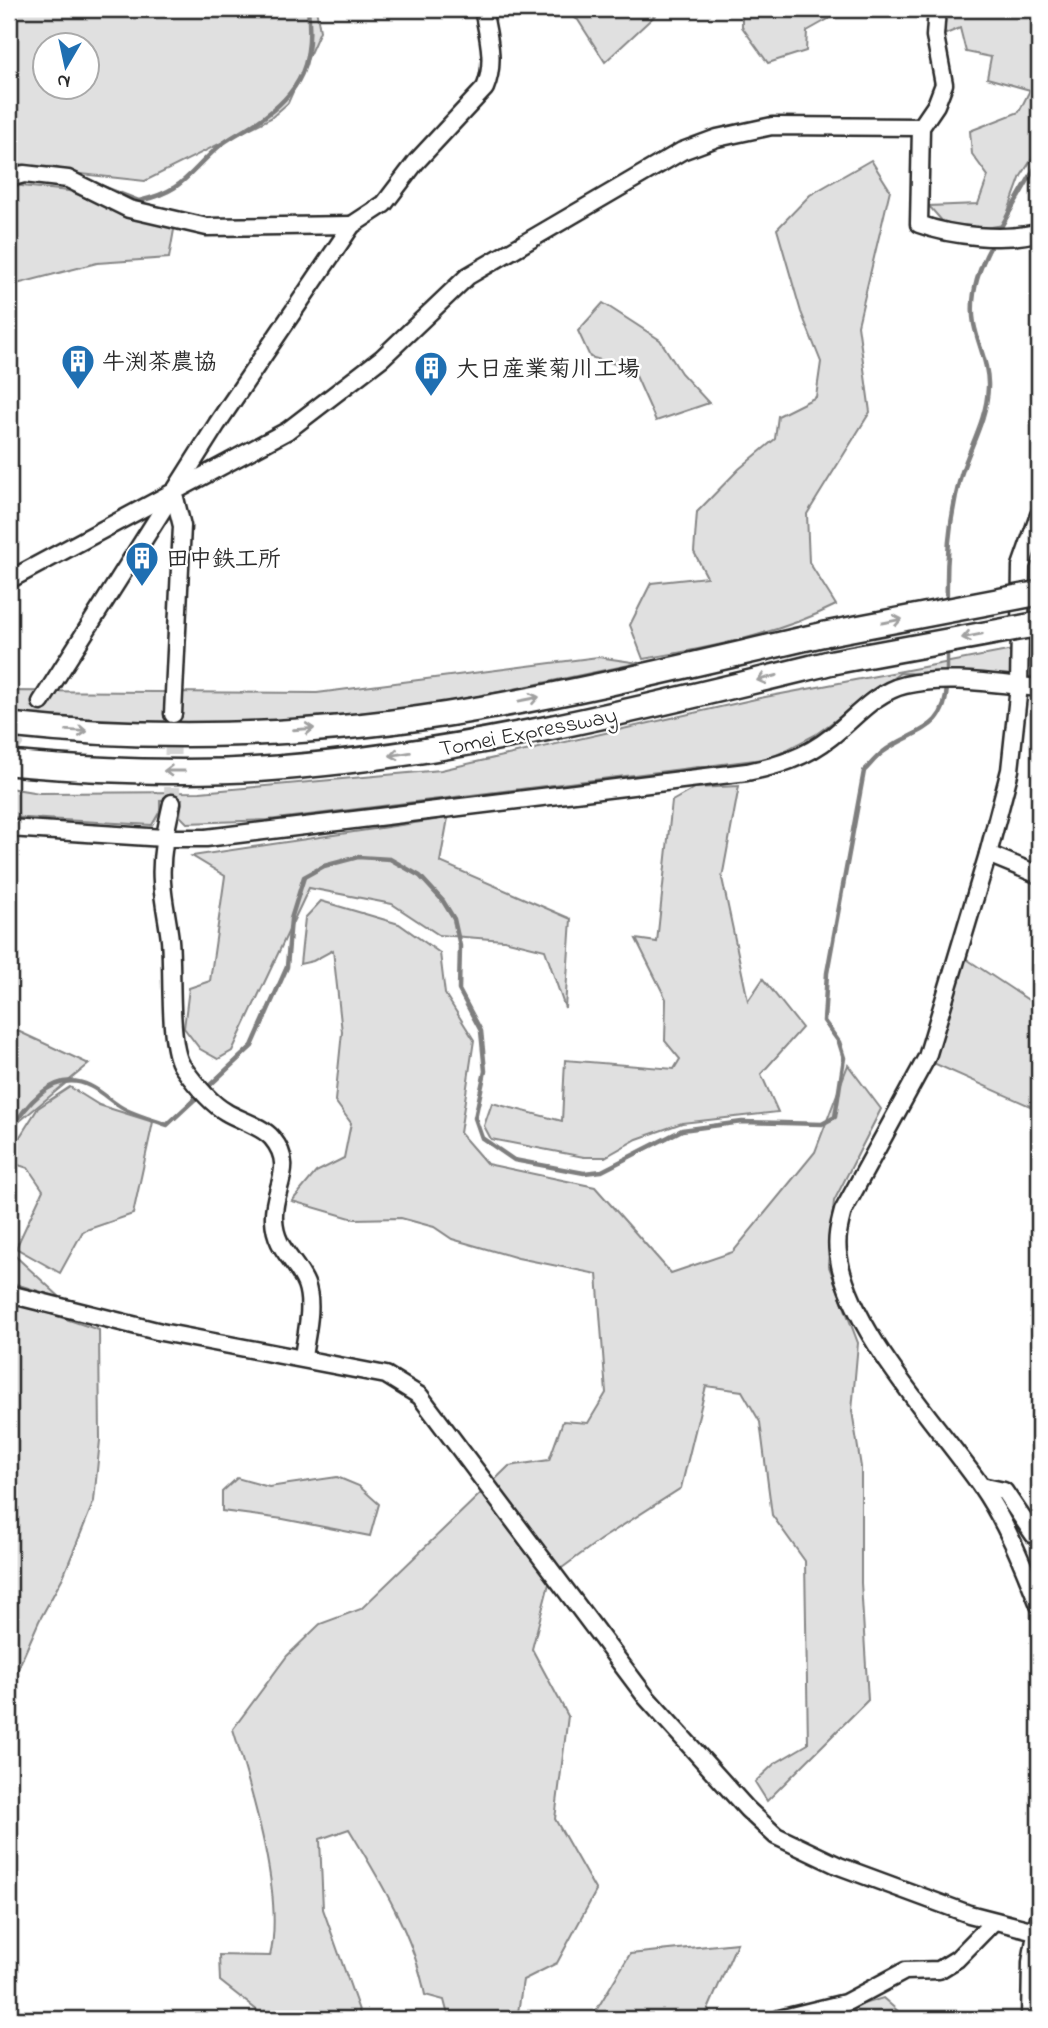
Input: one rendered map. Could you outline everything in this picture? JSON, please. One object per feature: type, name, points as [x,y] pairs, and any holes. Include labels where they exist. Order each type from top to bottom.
[{"type":"highway","name":"Tomei Expressway","points":[[9,725],[154,735],[244,733],[358,725],[476,710],[825,634],[1039,593]]},
{"type":"highway","name":"Tomei Expressway","points":[[9,763],[135,771],[212,771],[376,758],[582,723],[833,662],[1039,624]]},
{"type":"street","points":[[41,702],[217,424],[352,225],[384,204],[416,162],[485,88],[491,73],[490,50],[482,9]]},
{"type":"street","points":[[937,9],[935,36],[944,84],[936,105],[921,127],[919,224],[935,230],[981,237],[1039,232]]},
{"type":"street","points":[[9,580],[174,494],[286,431],[382,358],[468,276],[682,151],[717,138],[772,126],[921,127]]},
{"type":"street","points":[[9,178],[24,173],[68,179],[129,209],[207,227],[352,225]]},
{"type":"street","points":[[173,714],[182,526],[174,494]]},
{"type":"street","points":[[1039,515],[1021,566],[1019,686],[1010,770],[988,854],[927,1057],[843,1212],[837,1233],[838,1255],[847,1289],[878,1347],[981,1486],[1021,1561],[1039,1605]]},
{"type":"street","points":[[9,828],[164,838],[261,833],[747,772],[777,766],[807,754],[875,699],[904,685],[969,682],[1039,688]]},
{"type":"street","points":[[172,803],[164,838],[161,881],[170,939],[174,999],[173,1038],[181,1064],[202,1089],[222,1110],[271,1137],[285,1164],[273,1217],[277,1239],[287,1258],[300,1272],[309,1293],[303,1357]]},
{"type":"street","points":[[988,854],[1039,875]]},
{"type":"street","points":[[9,1294],[160,1332],[303,1357],[386,1375],[420,1396],[646,1697],[747,1809],[776,1836],[839,1866],[994,1921],[1038,1927],[1031,1962],[1030,2019]]},
{"type":"street","points":[[981,1486],[1004,1491],[1034,1535],[1039,1538]]},
{"type":"street","points":[[779,2019],[845,2003],[905,1971],[939,1970],[957,1959],[994,1921]]},
{"type":"shaded area","points":[[9,9],[316,9],[320,31],[288,103],[271,118],[145,181],[26,168],[9,172]]},
{"type":"shaded area","points":[[560,9],[662,9],[605,62],[578,20]]},
{"type":"shaded area","points":[[738,9],[846,9],[807,31],[806,51],[768,63],[742,27],[742,16]]},
{"type":"shaded area","points":[[935,9],[1039,9],[1039,148],[1021,176],[1003,225],[980,229],[943,222],[929,206],[978,204],[988,176],[972,154],[970,131],[1019,112],[1030,90],[987,78],[991,57],[966,52],[960,28],[941,36]]},
{"type":"shaded area","points":[[871,160],[890,190],[858,325],[870,412],[807,514],[809,562],[836,605],[790,625],[766,632],[717,645],[643,659],[630,625],[651,583],[707,577],[694,552],[697,512],[739,469],[775,439],[778,416],[816,397],[821,362],[801,312],[777,229],[810,195]]},
{"type":"shaded area","points":[[9,186],[69,191],[118,211],[175,224],[169,258],[97,263],[9,286]]},
{"type":"shaded area","points":[[603,303],[660,340],[681,373],[709,403],[656,421],[633,369],[590,357],[578,331]]},
{"type":"shaded area","points":[[1039,645],[1039,677],[900,673],[815,735],[771,758],[268,820],[187,823],[180,816],[182,799],[160,800],[160,811],[152,825],[9,817],[9,788],[39,793],[200,792],[441,770],[760,698]]},
{"type":"shaded area","points":[[598,657],[639,663],[426,707],[215,726],[9,717],[9,691],[317,693]]},
{"type":"shaded area","points":[[739,786],[722,878],[748,1001],[763,979],[802,1028],[761,1074],[778,1112],[682,1123],[637,1139],[605,1157],[584,1157],[491,1139],[484,1126],[492,1103],[562,1121],[565,1060],[674,1069],[680,1059],[665,1041],[666,999],[636,939],[657,942],[672,801],[695,788]]},
{"type":"shaded area","points":[[448,818],[440,862],[571,919],[565,1008],[545,950],[504,940],[439,935],[392,904],[309,888],[232,1051],[218,1059],[200,1049],[184,1028],[189,988],[210,981],[225,876],[192,856]]},
{"type":"shaded area","points":[[321,901],[399,924],[440,953],[445,994],[474,1040],[460,1133],[487,1164],[595,1187],[671,1273],[733,1252],[815,1152],[848,1065],[881,1109],[834,1201],[828,1264],[858,1343],[852,1411],[861,1467],[861,1583],[868,1700],[767,1801],[755,1782],[774,1764],[808,1744],[805,1561],[772,1515],[760,1422],[742,1391],[706,1386],[681,1488],[600,1540],[551,1576],[532,1649],[568,1716],[555,1819],[596,1891],[557,1963],[523,1980],[517,2019],[449,2019],[444,2000],[425,1995],[413,1951],[404,1930],[384,1888],[349,1829],[320,1839],[323,1909],[362,2019],[268,2019],[220,1981],[219,1955],[270,1956],[273,1931],[270,1874],[264,1842],[233,1729],[287,1656],[320,1624],[361,1609],[509,1466],[549,1460],[563,1421],[588,1423],[606,1393],[597,1274],[518,1258],[452,1239],[434,1227],[401,1218],[354,1219],[292,1201],[316,1172],[344,1158],[351,1123],[335,1101],[342,1032],[333,950],[313,961],[300,964],[305,918]]},
{"type":"shaded area","points":[[962,956],[1039,1007],[1039,1110],[931,1062]]},
{"type":"shaded area","points":[[9,1027],[89,1064],[9,1130]]},
{"type":"shaded area","points":[[70,1087],[99,1105],[153,1122],[133,1214],[83,1231],[60,1273],[16,1248],[43,1190],[28,1168],[9,1162],[9,1154],[38,1108]]},
{"type":"shaded area","points":[[9,1253],[61,1298],[9,1282]]},
{"type":"shaded area","points":[[9,1300],[99,1330],[100,1440],[94,1501],[63,1577],[39,1621],[9,1689]]},
{"type":"shaded area","points":[[337,1477],[359,1486],[379,1504],[370,1536],[283,1519],[222,1511],[222,1492],[237,1478],[269,1487]]},
{"type":"shaded area","points":[[737,1943],[704,2019],[591,2019],[630,1954]]},
{"type":"shaded area","points":[[883,1998],[907,2019],[813,2019]]},
{"type":"waterway","points":[[9,169],[54,168],[139,201],[175,187],[221,144],[272,111],[294,87],[302,74],[309,45],[308,9]]},
{"type":"waterway","points":[[997,234],[1039,161]]},
{"type":"waterway","points":[[947,603],[951,522],[961,475],[987,399],[987,371],[974,324],[973,302],[983,261],[993,242]]},
{"type":"waterway","points":[[947,647],[947,676]]},
{"type":"waterway","points":[[9,1133],[32,1102],[53,1086],[64,1082],[90,1086],[126,1110],[167,1125],[252,1046],[287,967],[291,919],[304,877],[324,866],[358,857],[390,859],[420,876],[443,901],[454,919],[460,946],[459,990],[481,1031],[485,1071],[475,1118],[482,1138],[514,1160],[584,1173],[602,1171],[682,1130],[742,1122],[822,1124],[835,1117],[844,1058],[839,1042],[824,1021],[827,973],[864,771],[894,744],[934,721],[945,701],[947,685]]},
{"type":"tunnel","points":[[9,752],[41,702]]},
{"type":"tunnel","points":[[172,803],[173,714]]},
{"type":"place","name":"牛渕茶農協","points":[[78,391]]},
{"type":"place","name":"大日産業菊川工場","points":[[431,398]]},
{"type":"place","name":"田中鉄工所","points":[[142,588]]}]
